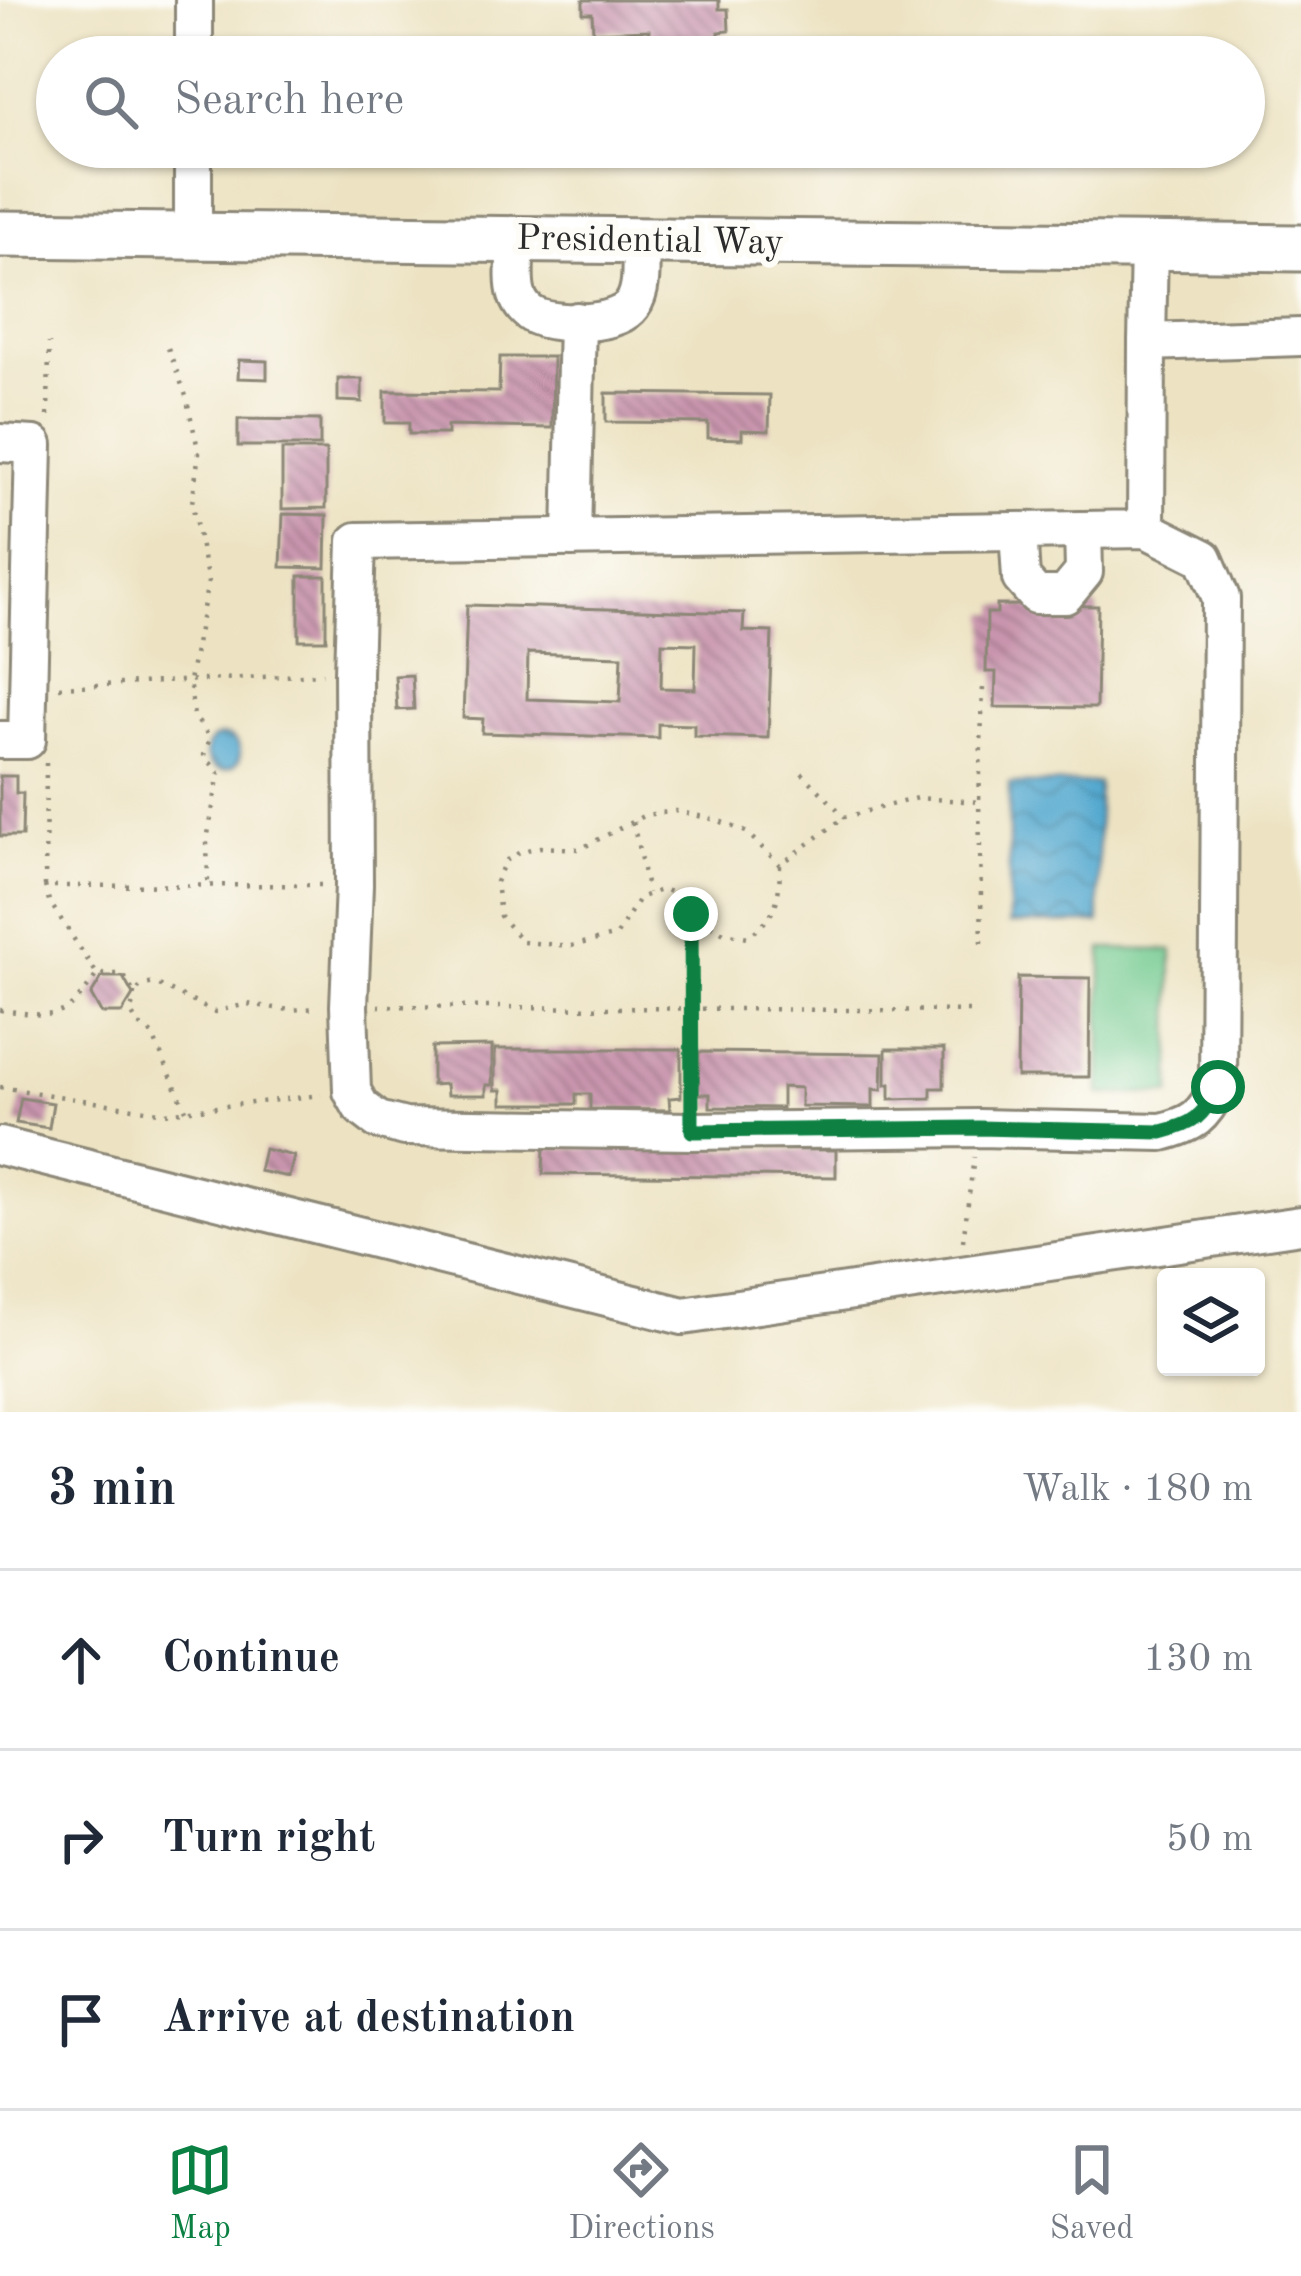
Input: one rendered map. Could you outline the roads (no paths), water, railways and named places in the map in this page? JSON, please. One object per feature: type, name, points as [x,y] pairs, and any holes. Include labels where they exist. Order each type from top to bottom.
[{"type":"main road","name":"Presidential Way","points":[[0,234],[1301,248]]},
{"type":"street","points":[[194,0],[194,36]]},
{"type":"street","points":[[193,235],[194,168]]},
{"type":"street","points":[[516,239],[515,284],[525,309],[537,317],[577,321],[602,321],[628,311],[639,286],[640,242]]},
{"type":"street","points":[[1146,529],[1148,246]]},
{"type":"street","points":[[572,538],[577,321]]},
{"type":"street","points":[[1147,342],[1301,337]]},
{"type":"street","points":[[0,443],[34,446],[27,740],[0,740]]},
{"type":"street","points":[[1146,529],[1204,558],[1221,598],[1218,1087],[1206,1110],[1188,1125],[1162,1132],[979,1128],[692,1131],[406,1127],[378,1120],[361,1107],[352,1091],[349,1006],[357,541],[572,538],[1146,529]]},
{"type":"street","points":[[1018,531],[1021,578],[1036,595],[1066,595],[1084,572],[1082,530]]},
{"type":"street","points":[[0,1145],[683,1316],[1301,1226]]},
{"type":"water","points":[[223,736],[235,741],[240,753],[235,765],[223,770],[211,765],[206,753],[211,741]]},
{"type":"water","points":[[1098,783],[1099,923],[1009,924],[1009,784]]}]
